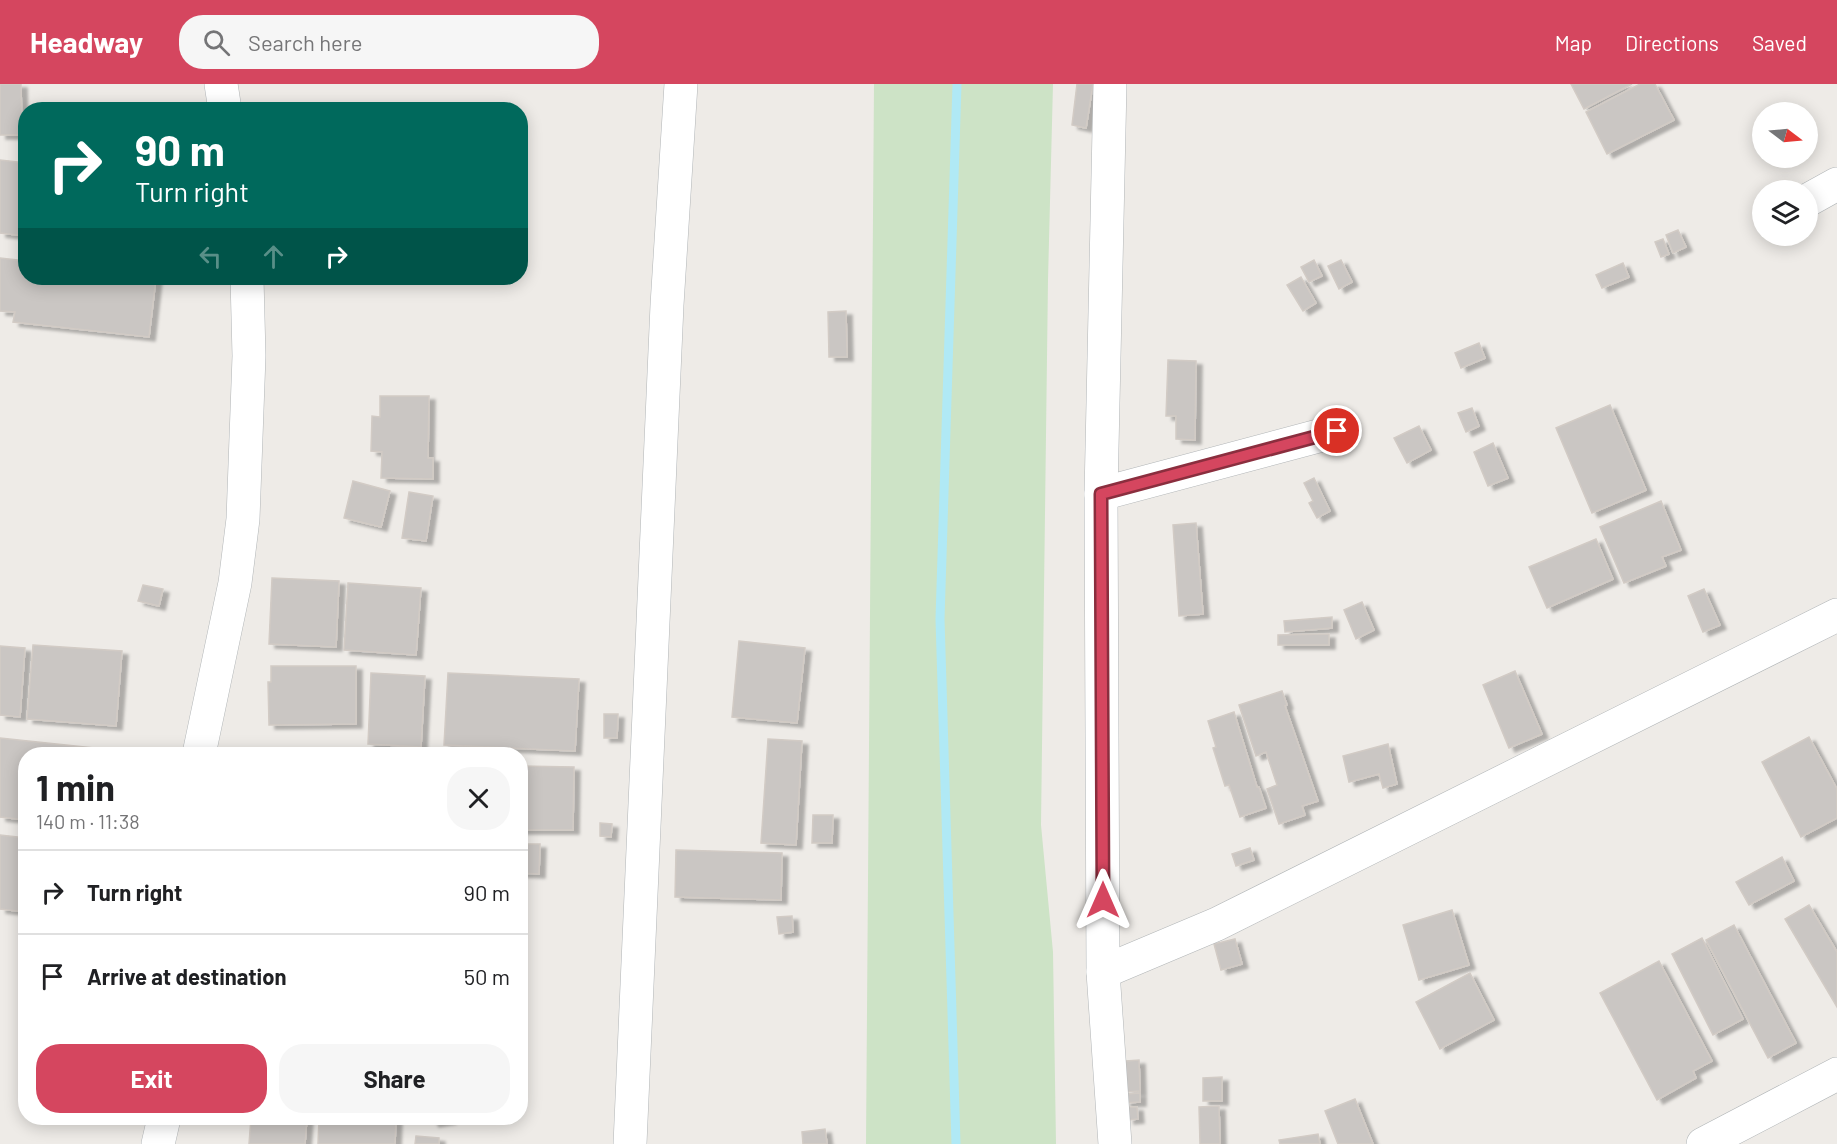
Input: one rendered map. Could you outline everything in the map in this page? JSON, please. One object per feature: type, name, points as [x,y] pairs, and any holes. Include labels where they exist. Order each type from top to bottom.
[{"type":"street","points":[[221,84],[224,102]]},
{"type":"street","points":[[630,1144],[667,317],[681,84]]},
{"type":"street","points":[[1110,84],[1101,494],[1103,972],[1116,1144]]},
{"type":"street","points":[[1818,194],[1837,184]]},
{"type":"street","points":[[200,747],[235,583],[243,519],[249,356],[247,285]]},
{"type":"street","points":[[1101,494],[1337,431]]},
{"type":"street","points":[[1103,972],[1217,924],[1837,615]]},
{"type":"street","points":[[1702,1144],[1837,1074]]},
{"type":"street","points":[[158,1144],[162,1125]]},
{"type":"green space","points":[[874,84],[1053,84],[1048,280],[1041,825],[1053,952],[1056,1144],[866,1144]]},
{"type":"building","points":[[0,84],[21,84],[21,102],[18,102],[18,135],[0,135]]},
{"type":"building","points":[[1077,84],[1093,84],[1086,128],[1072,125]]},
{"type":"building","points":[[1571,84],[1632,84],[1584,109]]},
{"type":"building","points":[[1640,84],[1655,84],[1674,120],[1607,154],[1586,112]]},
{"type":"building","points":[[0,160],[18,162],[18,235],[0,233]]},
{"type":"building","points":[[1678,230],[1686,247],[1673,253],[1666,235]]},
{"type":"building","points":[[1663,239],[1669,254],[1661,257],[1655,242]]},
{"type":"building","points":[[0,258],[18,260],[18,285],[155,285],[149,337],[13,322],[15,312],[0,311]]},
{"type":"building","points":[[1314,260],[1322,276],[1309,282],[1301,267]]},
{"type":"building","points":[[1341,260],[1352,282],[1339,289],[1328,266]]},
{"type":"building","points":[[1623,263],[1629,277],[1602,288],[1596,275]]},
{"type":"building","points":[[1301,277],[1316,303],[1303,311],[1287,285]]},
{"type":"building","points":[[846,311],[847,357],[829,357],[828,312]]},
{"type":"building","points":[[1479,343],[1485,358],[1461,368],[1455,353]]},
{"type":"building","points":[[1168,360],[1196,361],[1195,440],[1176,439],[1176,416],[1166,416]]},
{"type":"building","points":[[380,396],[429,396],[428,458],[433,458],[433,479],[381,478],[382,452],[371,451],[372,416],[380,417]]},
{"type":"building","points":[[1610,405],[1646,490],[1592,513],[1556,428]]},
{"type":"building","points":[[1472,408],[1479,426],[1466,432],[1458,413]]},
{"type":"building","points":[[1419,426],[1431,450],[1407,463],[1394,438]]},
{"type":"building","points":[[1493,443],[1508,478],[1488,486],[1474,452]]},
{"type":"building","points":[[1314,478],[1330,511],[1317,518],[1309,503],[1313,501],[1304,483]]},
{"type":"building","points":[[353,481],[390,491],[381,527],[344,518]]},
{"type":"building","points":[[409,492],[433,496],[426,541],[402,538]]},
{"type":"building","points":[[1661,501],[1681,550],[1662,557],[1666,566],[1624,583],[1600,527]]},
{"type":"building","points":[[1196,523],[1203,614],[1179,616],[1173,525]]},
{"type":"building","points":[[1596,539],[1613,579],[1547,608],[1529,567]]},
{"type":"building","points":[[272,578],[339,581],[336,647],[269,644]]},
{"type":"building","points":[[348,583],[421,588],[416,655],[344,650]]},
{"type":"building","points":[[143,585],[163,589],[159,606],[138,601]]},
{"type":"building","points":[[1704,589],[1720,625],[1703,632],[1688,596]]},
{"type":"building","points":[[1362,602],[1374,630],[1356,639],[1344,610]]},
{"type":"building","points":[[1332,617],[1332,628],[1285,632],[1284,621]]},
{"type":"building","points":[[1329,634],[1329,645],[1278,645],[1278,635]]},
{"type":"building","points":[[739,641],[805,648],[797,723],[732,717]]},
{"type":"building","points":[[33,645],[122,651],[116,726],[27,719]]},
{"type":"building","points":[[0,646],[25,648],[20,717],[0,715]]},
{"type":"building","points":[[271,666],[356,666],[356,724],[269,725],[268,682],[271,682]]},
{"type":"building","points":[[1515,671],[1542,734],[1509,748],[1483,685]]},
{"type":"building","points":[[371,673],[425,676],[421,747],[368,744]]},
{"type":"building","points":[[448,673],[579,679],[575,751],[528,749],[528,747],[444,745]]},
{"type":"building","points":[[1282,691],[1287,705],[1285,706],[1318,801],[1302,806],[1305,815],[1279,824],[1267,789],[1277,785],[1266,752],[1256,756],[1239,705]]},
{"type":"building","points":[[1234,712],[1257,787],[1259,787],[1266,808],[1240,817],[1229,785],[1225,786],[1213,748],[1216,747],[1208,721]]},
{"type":"building","points":[[604,714],[618,714],[617,738],[604,738]]},
{"type":"building","points":[[1809,737],[1837,789],[1837,818],[1801,837],[1762,762]]},
{"type":"building","points":[[0,738],[84,747],[18,747],[18,819],[0,817]]},
{"type":"building","points":[[768,739],[802,741],[796,845],[761,843]]},
{"type":"building","points":[[1388,744],[1397,784],[1383,788],[1379,774],[1349,782],[1343,756]]},
{"type":"building","points":[[528,766],[574,767],[573,830],[528,830]]},
{"type":"building","points":[[813,815],[833,815],[832,843],[812,843]]},
{"type":"building","points":[[600,823],[612,824],[611,837],[600,836]]},
{"type":"building","points":[[0,835],[18,837],[18,911],[0,909]]},
{"type":"building","points":[[528,844],[540,844],[539,874],[528,873]]},
{"type":"building","points":[[1250,848],[1254,860],[1236,866],[1232,854]]},
{"type":"building","points":[[676,850],[782,853],[781,900],[675,897]]},
{"type":"building","points":[[1782,857],[1794,881],[1749,905],[1736,882]]},
{"type":"building","points":[[1809,905],[1837,952],[1837,1007],[1785,919]]},
{"type":"building","points":[[1452,910],[1469,965],[1419,980],[1403,925]]},
{"type":"building","points":[[792,916],[793,932],[779,934],[777,917]]},
{"type":"building","points":[[1734,925],[1796,1043],[1768,1058],[1706,940]]},
{"type":"building","points":[[1702,938],[1743,1019],[1713,1035],[1672,954]]},
{"type":"building","points":[[1235,939],[1242,964],[1221,970],[1214,944]]},
{"type":"building","points":[[1659,961],[1712,1061],[1693,1071],[1696,1078],[1657,1100],[1600,993]]},
{"type":"building","points":[[1470,973],[1494,1020],[1440,1049],[1416,1002]]},
{"type":"building","points":[[1139,1060],[1140,1091],[1127,1092],[1126,1061]]},
{"type":"building","points":[[1222,1077],[1222,1101],[1203,1101],[1203,1078]]},
{"type":"building","points":[[1140,1093],[1140,1102],[1125,1103],[1125,1094]]},
{"type":"building","points":[[1355,1099],[1373,1144],[1338,1144],[1325,1111]]},
{"type":"building","points":[[1219,1106],[1220,1144],[1200,1144],[1199,1107]]},
{"type":"building","points":[[1127,1107],[1137,1107],[1138,1119],[1128,1120]]},
{"type":"building","points":[[250,1125],[306,1125],[305,1144],[249,1144]]},
{"type":"building","points":[[319,1125],[396,1125],[395,1144],[318,1144]]},
{"type":"building","points":[[825,1129],[827,1144],[803,1144],[802,1132]]},
{"type":"building","points":[[1318,1134],[1320,1144],[1280,1144],[1279,1140]]},
{"type":"building","points":[[416,1136],[439,1138],[439,1144],[415,1144]]},
{"type":"waterway","points":[[956,1144],[940,619],[957,84]]},
{"type":"route","points":[[1103,900],[1101,494],[1337,431]]}]
